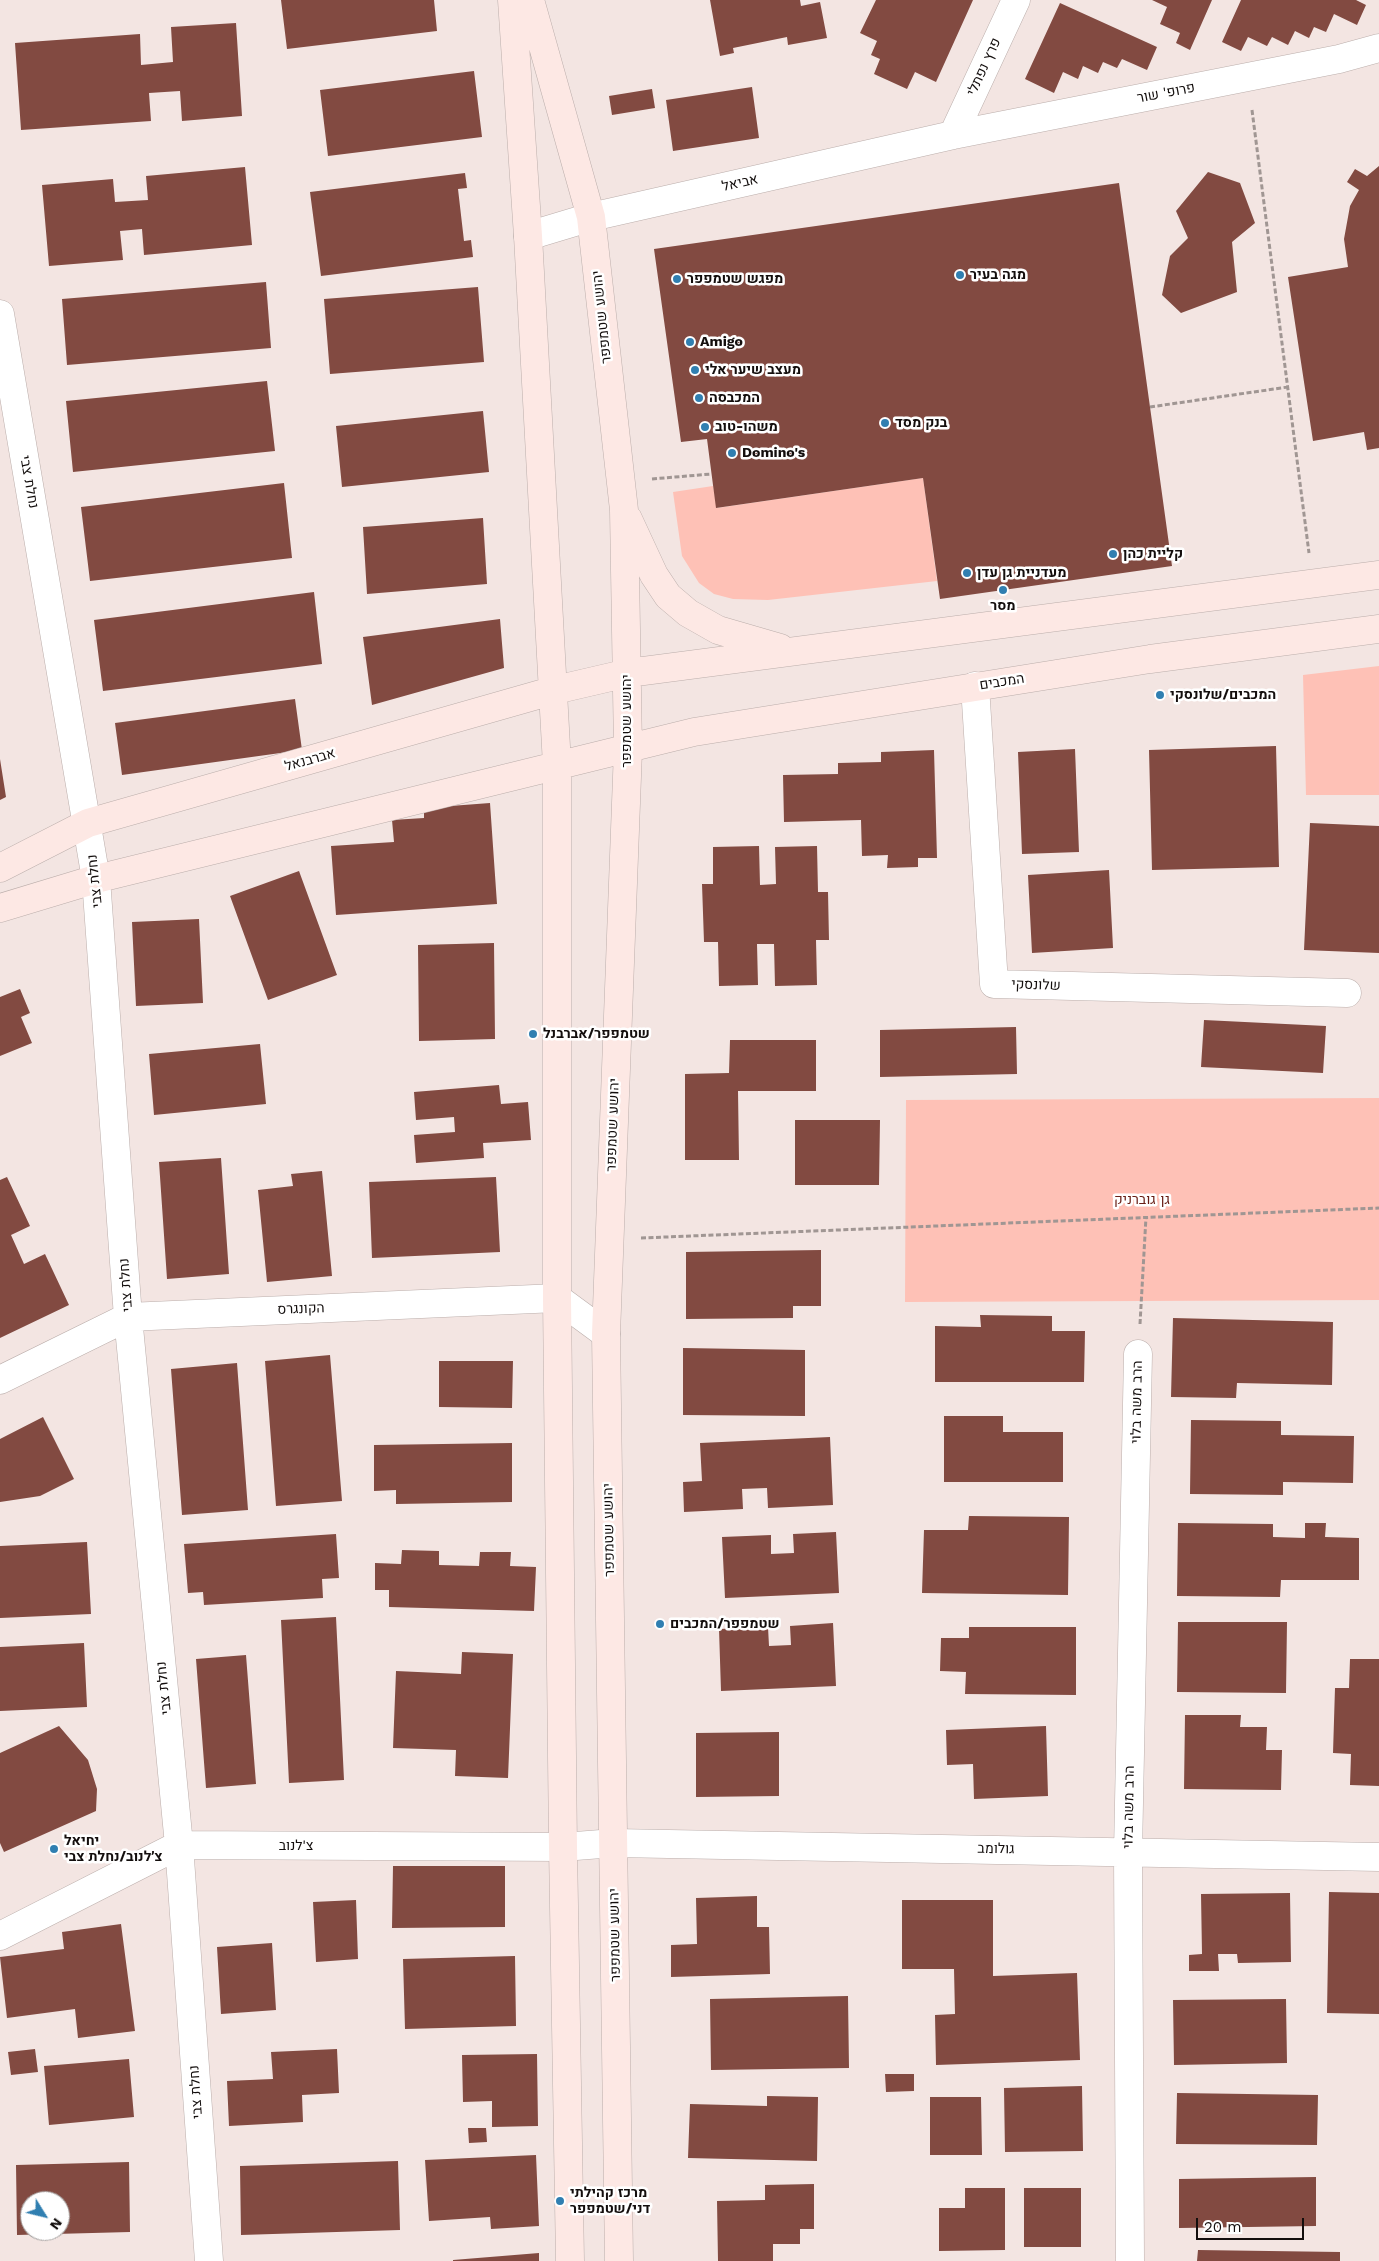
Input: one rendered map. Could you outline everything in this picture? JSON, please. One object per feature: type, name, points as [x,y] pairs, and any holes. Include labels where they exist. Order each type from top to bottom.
[{"type":"street","points":[[512,0],[555,690],[557,765],[558,1298],[563,1847],[570,2261]]},
{"type":"street","name":"יהושע שטמפפר","points":[[530,0],[591,217],[624,510],[628,750],[608,1239],[606,1334],[619,2261]]},
{"type":"street","name":"פרץ נפתלי","points":[[953,134],[1016,0]]},
{"type":"street","name":"פרופ' שור","points":[[953,134],[1339,59],[1379,48]]},
{"type":"street","name":"אביאל","points":[[528,236],[591,217],[953,134]]},
{"type":"street","name":"נחלת צבי","points":[[0,314],[96,879],[128,1317],[179,1845],[208,2261]]},
{"type":"street","points":[[624,510],[654,575],[668,596],[688,613],[718,630],[792,651]]},
{"type":"street","points":[[628,673],[1379,575]]},
{"type":"street","name":"המכבים","points":[[628,750],[694,732],[975,686],[1150,659],[1379,629]]},
{"type":"street","name":"אברבנאל","points":[[0,868],[88,823],[555,690],[628,673]]},
{"type":"street","name":"שלונסקי","points":[[975,686],[994,984],[1347,993]]},
{"type":"street","points":[[0,908],[96,879],[557,765],[628,750]]},
{"type":"street","points":[[558,1298],[606,1334]]},
{"type":"street","name":"הקונגרס","points":[[0,1380],[128,1317],[558,1298]]},
{"type":"street","name":"הרב משה בלוי","points":[[1130,2261],[1128,1852],[1138,1354]]},
{"type":"street","name":"צ'לנוב","points":[[0,1936],[179,1845],[563,1847],[614,1843]]},
{"type":"street","name":"גולומב","points":[[614,1843],[1379,1857]]},
{"type":"path","points":[[1248,77],[1313,584]]},
{"type":"path","points":[[1150,407],[1288,387]]},
{"type":"path","points":[[620,482],[711,474]]},
{"type":"path","points":[[608,1239],[1379,1208]]},
{"type":"path","points":[[1138,1354],[1146,1217]]},
{"type":"green space","points":[[923,478],[937,581],[768,600],[733,599],[714,594],[699,583],[682,556],[673,492],[713,486],[717,508]]},
{"type":"green space","points":[[1379,666],[1379,795],[1306,795],[1303,675]]},
{"type":"green space","name":"גן גוברניק","points":[[1379,1098],[1379,1300],[905,1302],[906,1100]]},
{"type":"building","points":[[281,0],[434,0],[437,31],[287,49]]},
{"type":"building","points":[[710,0],[800,0],[801,6],[820,2],[827,38],[788,45],[787,37],[733,48],[734,53],[720,56]]},
{"type":"building","points":[[876,0],[973,0],[936,82],[915,72],[907,89],[874,74],[880,59],[871,55],[877,41],[860,33]]},
{"type":"building","points":[[1152,0],[1212,0],[1190,50],[1176,43],[1180,33],[1160,24],[1167,7]]},
{"type":"building","points":[[1241,0],[1356,0],[1366,5],[1357,25],[1334,14],[1326,32],[1314,27],[1309,38],[1295,31],[1288,45],[1272,37],[1267,46],[1248,37],[1241,51],[1222,42]]},
{"type":"building","points":[[1060,3],[1157,47],[1147,70],[1122,59],[1117,68],[1103,62],[1098,73],[1083,66],[1078,79],[1063,72],[1054,93],[1025,79]]},
{"type":"building","points":[[236,23],[242,116],[182,121],[180,91],[149,93],[151,121],[21,130],[15,43],[140,34],[141,65],[173,62],[171,27]]},
{"type":"building","points":[[474,71],[482,137],[328,156],[320,90]]},
{"type":"building","points":[[752,87],[759,138],[673,151],[666,100]]},
{"type":"building","points":[[652,89],[655,108],[612,115],[609,96]]},
{"type":"building","points":[[1379,166],[1379,448],[1367,450],[1364,432],[1313,441],[1288,277],[1348,267],[1344,239],[1350,206],[1359,190],[1347,182],[1355,169],[1367,176]]},
{"type":"building","points":[[245,167],[252,245],[144,255],[142,229],[120,231],[123,260],[49,266],[42,185],[113,179],[115,202],[148,200],[146,176]]},
{"type":"building","points":[[1208,172],[1240,183],[1255,223],[1232,242],[1237,292],[1181,313],[1162,295],[1170,256],[1188,238],[1176,211]]},
{"type":"building","points":[[465,173],[467,188],[458,189],[464,241],[471,240],[473,257],[321,276],[310,192]]},
{"type":"building","points":[[1119,183],[1172,566],[940,599],[923,478],[716,508],[707,439],[681,442],[654,249]]},
{"type":"building","points":[[266,282],[271,348],[67,365],[62,299]]},
{"type":"building","points":[[478,287],[484,362],[330,374],[324,299]]},
{"type":"building","points":[[267,381],[275,451],[73,472],[66,401]]},
{"type":"building","points":[[483,411],[489,472],[342,487],[336,426]]},
{"type":"building","points":[[284,483],[292,558],[90,581],[81,507]]},
{"type":"building","points":[[483,518],[487,584],[367,594],[363,527]]},
{"type":"building","points":[[314,592],[322,664],[103,691],[94,620]]},
{"type":"building","points":[[500,619],[504,668],[372,705],[363,637]]},
{"type":"building","points":[[295,699],[302,750],[122,775],[115,723]]},
{"type":"building","points":[[1276,746],[1279,867],[1152,870],[1149,750]]},
{"type":"building","points":[[1075,749],[1079,852],[1022,854],[1018,752]]},
{"type":"building","points":[[934,750],[937,858],[918,858],[918,867],[887,868],[888,855],[862,856],[861,820],[784,822],[783,775],[838,774],[838,763],[881,762],[881,752]]},
{"type":"building","points":[[0,759],[6,797],[0,800]]},
{"type":"building","points":[[490,803],[497,904],[336,915],[331,846],[394,842],[392,820],[424,818],[424,808]]},
{"type":"building","points":[[1310,823],[1379,826],[1379,953],[1304,950]]},
{"type":"building","points":[[759,846],[760,885],[776,884],[775,847],[817,846],[818,892],[828,892],[829,940],[816,940],[817,985],[775,986],[774,944],[757,944],[758,985],[719,986],[718,942],[704,942],[702,884],[713,884],[713,847]]},
{"type":"building","points":[[1109,870],[1113,948],[1032,953],[1028,875]]},
{"type":"building","points":[[299,871],[337,975],[268,1000],[230,896]]},
{"type":"building","points":[[199,919],[203,1003],[136,1006],[132,922]]},
{"type":"building","points":[[494,943],[495,1039],[419,1041],[418,945]]},
{"type":"building","points":[[20,989],[30,1013],[21,1017],[32,1043],[0,1056],[0,997]]},
{"type":"building","points":[[1204,1020],[1326,1026],[1323,1073],[1201,1067]]},
{"type":"building","points":[[1016,1027],[1017,1074],[880,1077],[880,1030]]},
{"type":"building","points":[[730,1040],[816,1040],[816,1091],[738,1091],[739,1160],[685,1160],[685,1074],[729,1073]]},
{"type":"building","points":[[260,1044],[266,1104],[154,1115],[149,1054]]},
{"type":"building","points":[[499,1085],[501,1104],[528,1102],[531,1140],[483,1143],[484,1158],[416,1163],[414,1135],[455,1132],[454,1117],[416,1120],[414,1092]]},
{"type":"building","points":[[795,1120],[880,1120],[879,1185],[795,1185]]},
{"type":"building","points":[[221,1158],[229,1274],[167,1279],[159,1162]]},
{"type":"building","points":[[322,1171],[332,1276],[267,1282],[258,1190],[293,1186],[291,1174]]},
{"type":"building","points":[[7,1177],[30,1226],[11,1235],[24,1264],[45,1254],[69,1305],[0,1338],[0,1180]]},
{"type":"building","points":[[496,1177],[500,1252],[372,1258],[369,1182]]},
{"type":"building","points":[[821,1250],[821,1306],[793,1306],[793,1318],[686,1319],[686,1252]]},
{"type":"building","points":[[980,1315],[1052,1316],[1052,1331],[1085,1331],[1084,1382],[935,1382],[935,1326],[981,1327]]},
{"type":"building","points":[[1173,1318],[1333,1322],[1332,1385],[1237,1383],[1236,1398],[1171,1397]]},
{"type":"building","points":[[683,1348],[805,1350],[805,1416],[683,1415]]},
{"type":"building","points":[[330,1355],[342,1501],[276,1506],[265,1361]]},
{"type":"building","points":[[439,1361],[513,1361],[512,1408],[439,1407]]},
{"type":"building","points":[[237,1363],[248,1510],[182,1515],[171,1369]]},
{"type":"building","points":[[944,1416],[1003,1416],[1003,1432],[1063,1432],[1063,1482],[944,1482]]},
{"type":"building","points":[[43,1417],[74,1479],[40,1496],[0,1502],[0,1439]]},
{"type":"building","points":[[1191,1420],[1281,1421],[1281,1435],[1354,1436],[1353,1483],[1283,1482],[1283,1495],[1190,1494]]},
{"type":"building","points":[[830,1437],[833,1505],[768,1508],[767,1488],[742,1489],[743,1509],[684,1512],[683,1482],[702,1481],[700,1443]]},
{"type":"building","points":[[512,1443],[512,1502],[396,1504],[396,1490],[374,1491],[374,1445]]},
{"type":"building","points":[[969,1516],[1069,1517],[1068,1595],[922,1593],[924,1530],[968,1530]]},
{"type":"building","points":[[1178,1523],[1273,1524],[1273,1537],[1305,1538],[1305,1523],[1326,1523],[1325,1537],[1359,1538],[1359,1580],[1281,1580],[1280,1597],[1177,1596]]},
{"type":"building","points":[[836,1532],[839,1593],[725,1598],[722,1537],[771,1535],[771,1554],[794,1553],[793,1534]]},
{"type":"building","points":[[336,1534],[339,1578],[322,1579],[323,1598],[204,1605],[203,1592],[188,1593],[184,1544]]},
{"type":"building","points":[[87,1542],[91,1614],[0,1618],[0,1546]]},
{"type":"building","points":[[402,1550],[439,1551],[439,1565],[479,1566],[480,1552],[511,1552],[510,1566],[536,1567],[534,1611],[389,1607],[389,1590],[375,1590],[375,1563],[401,1564]]},
{"type":"building","points":[[336,1617],[344,1780],[289,1783],[281,1620]]},
{"type":"building","points":[[1178,1622],[1287,1622],[1286,1693],[1177,1692]]},
{"type":"building","points":[[833,1623],[836,1686],[721,1691],[719,1629],[768,1627],[769,1646],[791,1645],[790,1626]]},
{"type":"building","points":[[969,1627],[1076,1627],[1076,1695],[965,1694],[966,1672],[940,1671],[941,1638],[969,1638]]},
{"type":"building","points":[[84,1643],[87,1707],[0,1711],[0,1647]]},
{"type":"building","points":[[462,1652],[513,1654],[508,1778],[455,1776],[456,1750],[393,1748],[396,1671],[461,1674]]},
{"type":"building","points":[[246,1655],[256,1784],[206,1788],[196,1659]]},
{"type":"building","points":[[1350,1659],[1379,1659],[1379,1786],[1350,1785],[1351,1754],[1333,1753],[1335,1688],[1349,1688]]},
{"type":"building","points":[[1185,1715],[1241,1715],[1240,1727],[1267,1727],[1266,1750],[1282,1750],[1281,1790],[1184,1789]]},
{"type":"building","points":[[59,1726],[88,1760],[97,1789],[96,1811],[4,1852],[0,1843],[0,1753]]},
{"type":"building","points":[[1046,1726],[1048,1796],[974,1799],[973,1764],[947,1765],[946,1730]]},
{"type":"building","points":[[779,1732],[779,1796],[696,1797],[696,1733]]},
{"type":"building","points":[[393,1866],[505,1866],[505,1927],[392,1928]]},
{"type":"building","points":[[1329,1892],[1379,1893],[1379,2014],[1327,2013]]},
{"type":"building","points":[[1290,1893],[1291,1962],[1238,1963],[1237,1954],[1218,1954],[1219,1971],[1189,1971],[1189,1955],[1202,1954],[1201,1894]]},
{"type":"building","points":[[757,1896],[757,1927],[769,1927],[770,1974],[671,1977],[671,1945],[697,1944],[696,1898]]},
{"type":"building","points":[[356,1900],[358,1959],[316,1962],[313,1902]]},
{"type":"building","points":[[902,1900],[993,1900],[993,1976],[1077,1973],[1080,2060],[936,2065],[935,2015],[955,2014],[954,1969],[902,1969]]},
{"type":"building","points":[[121,1924],[135,2031],[78,2038],[75,2009],[7,2018],[0,1957],[64,1949],[62,1932]]},
{"type":"building","points":[[272,1943],[276,2010],[221,2014],[217,1947]]},
{"type":"building","points":[[515,1956],[516,2026],[405,2029],[403,1959]]},
{"type":"building","points":[[848,1996],[849,2068],[711,2070],[710,1999]]},
{"type":"building","points":[[1286,1999],[1287,2063],[1174,2065],[1173,2000]]},
{"type":"building","points":[[35,2049],[38,2072],[11,2075],[8,2052]]},
{"type":"building","points":[[337,2049],[339,2093],[302,2095],[303,2122],[229,2126],[227,2081],[273,2079],[271,2052]]},
{"type":"building","points":[[537,2054],[538,2126],[492,2127],[492,2101],[463,2102],[462,2055]]},
{"type":"building","points":[[129,2059],[134,2117],[49,2125],[44,2066]]},
{"type":"building","points":[[885,2074],[914,2074],[914,2091],[886,2092]]},
{"type":"building","points":[[1082,2086],[1083,2151],[1005,2152],[1004,2088]]},
{"type":"building","points":[[1177,2093],[1318,2095],[1317,2145],[1176,2144]]},
{"type":"building","points":[[767,2096],[818,2097],[817,2161],[688,2158],[690,2104],[767,2106]]},
{"type":"building","points":[[930,2097],[981,2097],[982,2155],[930,2155]]},
{"type":"building","points":[[468,2128],[486,2128],[487,2142],[469,2143]]},
{"type":"building","points":[[536,2155],[539,2226],[491,2229],[490,2217],[429,2221],[425,2160]]},
{"type":"building","points":[[398,2161],[400,2230],[241,2235],[240,2166]]},
{"type":"building","points":[[129,2162],[130,2232],[70,2234],[70,2191],[20,2191],[20,2235],[17,2235],[16,2165]]},
{"type":"building","points":[[1316,2177],[1316,2226],[1179,2228],[1179,2179]]},
{"type":"building","points":[[814,2184],[814,2229],[800,2229],[800,2244],[773,2244],[773,2261],[718,2261],[717,2201],[765,2200],[765,2185]]},
{"type":"building","points":[[965,2188],[1005,2188],[1005,2250],[939,2251],[939,2208],[965,2208]]},
{"type":"building","points":[[1024,2188],[1081,2188],[1081,2247],[1024,2247]]},
{"type":"building","points":[[1198,2250],[1340,2252],[1340,2261],[1197,2261]]},
{"type":"building","points":[[539,2253],[539,2261],[453,2261],[453,2260]]},
{"type":"place","name":"מגה בעיר","points":[[960,275]]},
{"type":"place","name":"מפגש שטמפפר","points":[[677,279]]},
{"type":"place","name":"Amigo","points":[[690,342]]},
{"type":"place","name":"מעצב שיער אלי","points":[[695,370]]},
{"type":"place","name":"המכבסה","points":[[699,398]]},
{"type":"place","name":"בנק מסד","points":[[885,423]]},
{"type":"place","name":"משהו-טוב","points":[[705,427]]},
{"type":"place","name":"Domino's","points":[[732,453]]},
{"type":"place","name":"קליית כהן","points":[[1113,554]]},
{"type":"place","name":"מעדניית גן עדן","points":[[967,573]]},
{"type":"place","name":"מסר","points":[[1003,590]]},
{"type":"place","name":"המכבים/שלונסקי","points":[[1160,695]]},
{"type":"place","name":"שטמפפר/אברבנל","points":[[533,1034]]},
{"type":"place","name":"שטמפפר/המכבים","points":[[660,1624]]},
{"type":"place","name":"יחיאל צ׳לנוב/נחלת צבי","points":[[54,1849]]},
{"type":"place","name":"מרכז קהילתי דני/שטמפפר","points":[[560,2201]]}]
